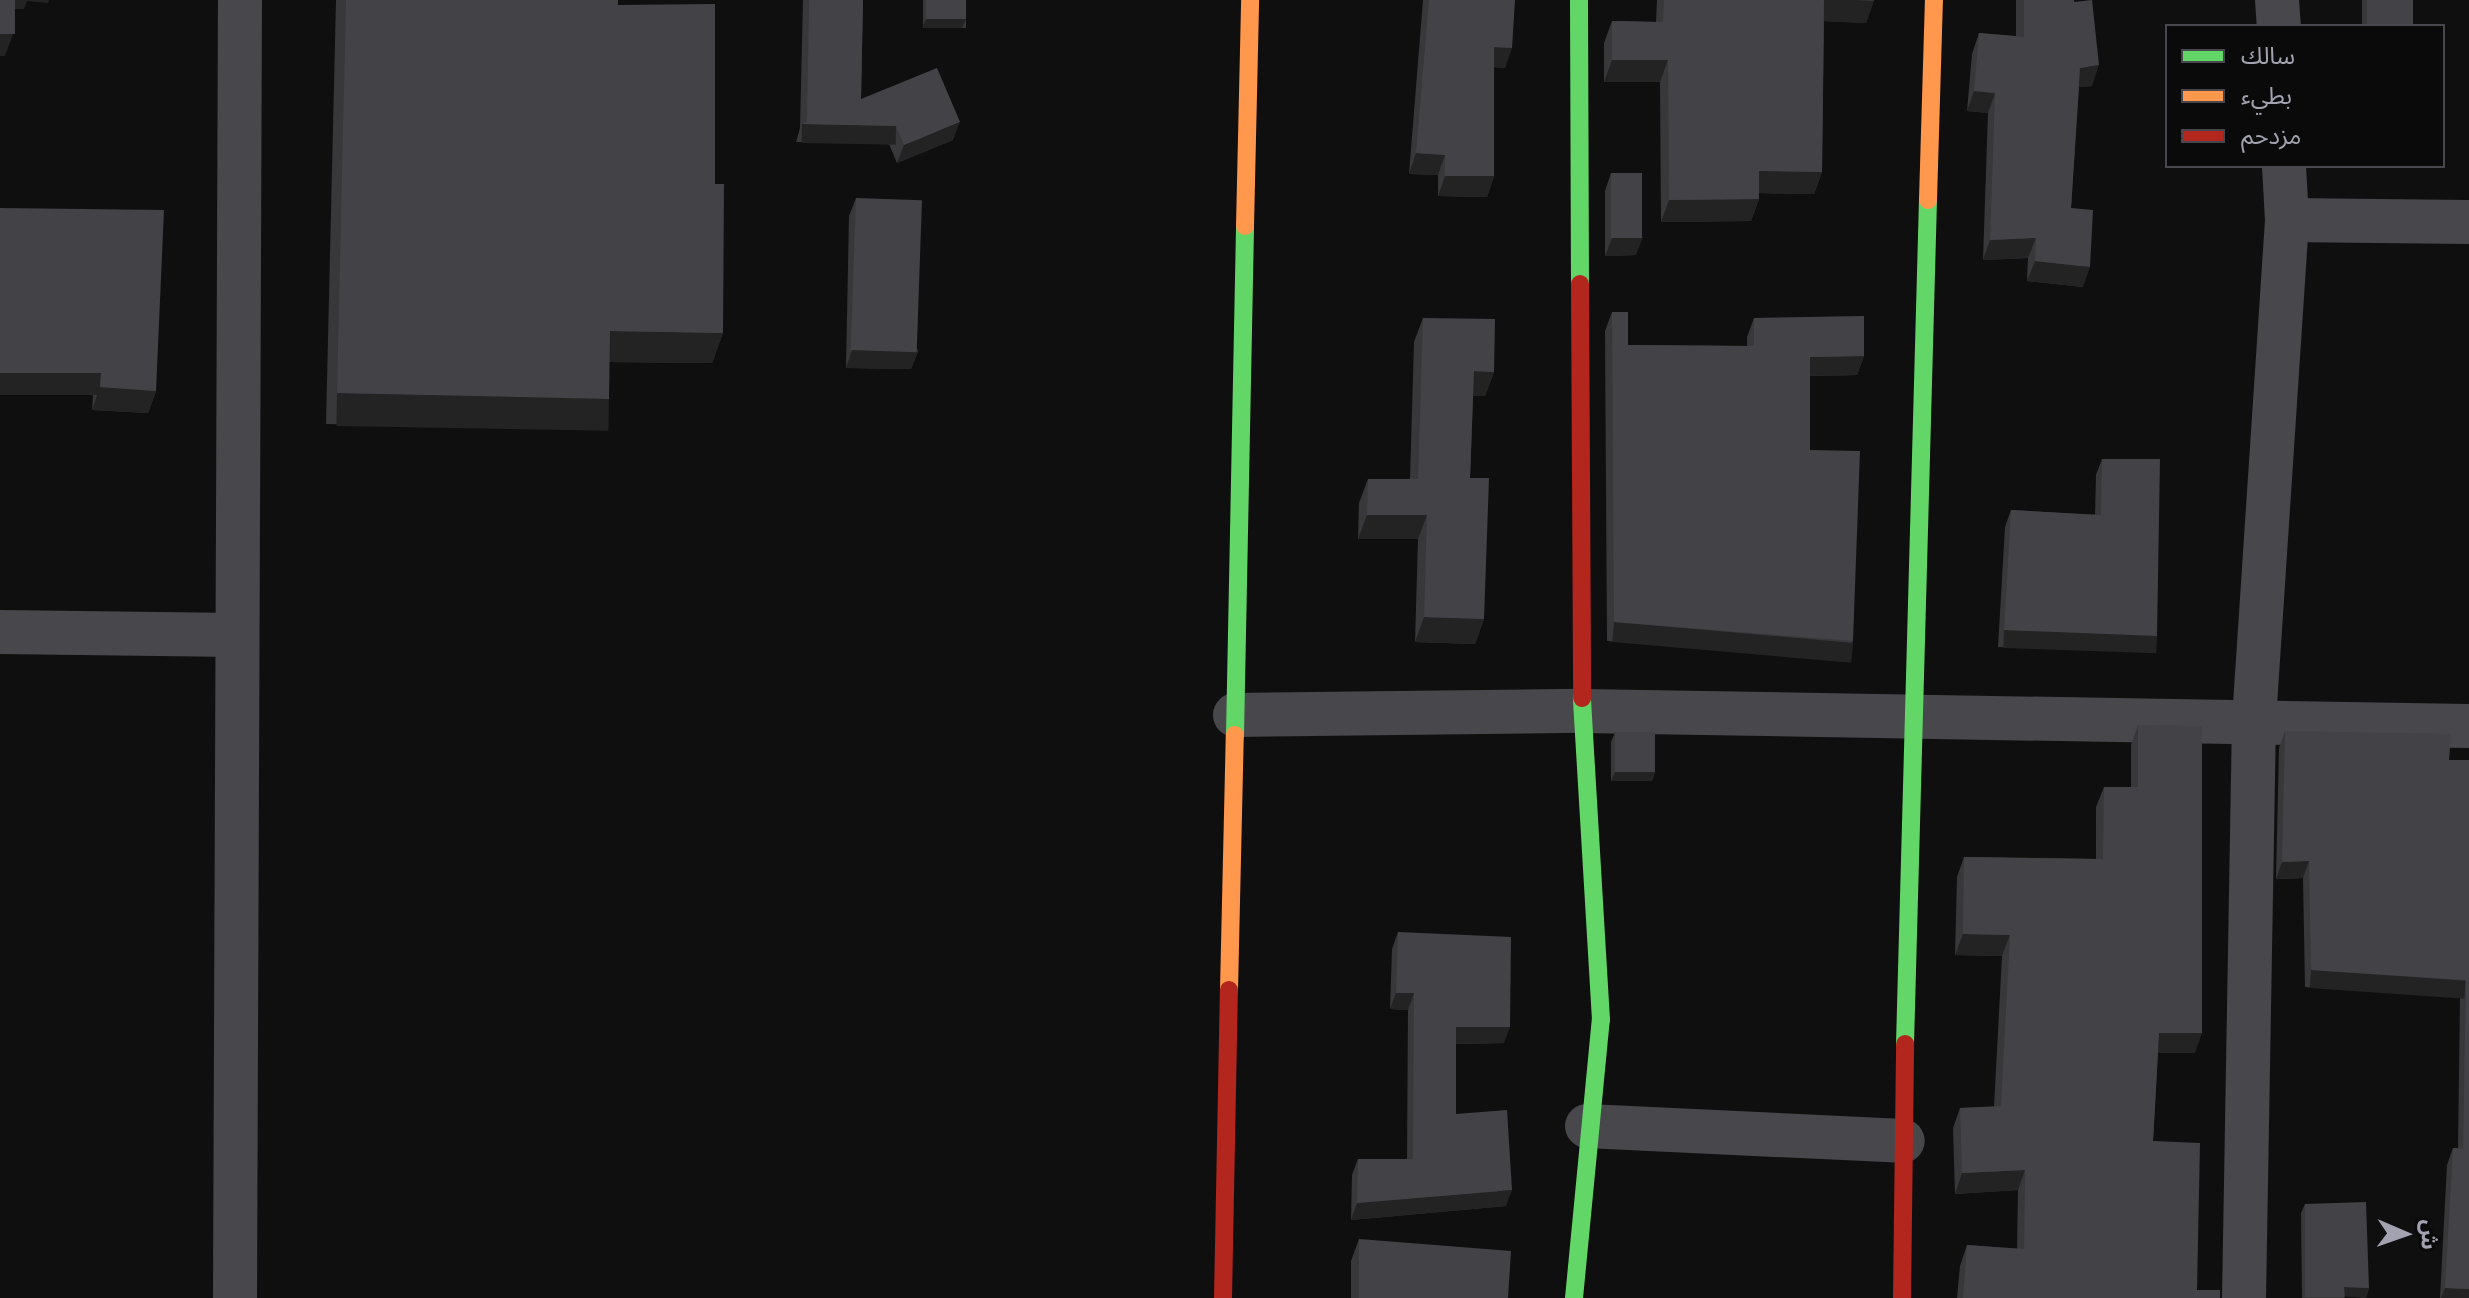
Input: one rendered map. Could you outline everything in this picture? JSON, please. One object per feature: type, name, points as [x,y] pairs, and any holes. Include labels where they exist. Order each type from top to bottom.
[{"type":"street","points":[[235,1298],[240,0]]},
{"type":"street","points":[[1223,1298],[1250,0]]},
{"type":"street","points":[[1574,1298],[1587,1126],[1601,1020],[1582,711],[1579,0]]},
{"type":"street","points":[[1902,1298],[1913,717],[1934,0]]},
{"type":"street","points":[[2277,0],[2279,24]]},
{"type":"street","points":[[2244,1298],[2254,720],[2287,220],[2284,168]]},
{"type":"street","points":[[2287,220],[2469,222]]},
{"type":"street","points":[[0,632],[237,635]]},
{"type":"street","points":[[1235,715],[1582,711],[2469,726]]},
{"type":"street","points":[[1587,1126],[1903,1141]]},
{"type":"building","points":[[0,0],[15,0],[15,34],[0,34]]},
{"type":"building","points":[[346,0],[618,0],[618,5],[715,4],[715,184],[724,184],[723,333],[610,331],[609,399],[337,393]]},
{"type":"building","points":[[809,0],[863,0],[861,99],[937,68],[960,122],[904,145],[896,126],[802,124],[807,122]]},
{"type":"building","points":[[926,0],[966,0],[966,19],[926,19]]},
{"type":"building","points":[[1429,0],[1515,0],[1512,48],[1494,47],[1494,176],[1445,176],[1445,155],[1416,153]]},
{"type":"building","points":[[1664,0],[1824,0],[1822,172],[1759,171],[1759,199],[1669,200],[1668,60],[1612,60],[1612,21],[1663,22]]},
{"type":"building","points":[[2024,0],[2092,0],[2099,65],[2080,68],[2071,208],[2093,210],[2090,267],[2035,261],[2036,238],[1990,240],[1995,93],[1974,91],[1979,33],[2024,37]]},
{"type":"building","points":[[2367,0],[2413,0],[2413,24],[2367,24]]},
{"type":"building","points":[[1611,173],[1642,173],[1642,238],[1611,238]]},
{"type":"building","points":[[856,198],[922,200],[917,352],[851,350]]},
{"type":"building","points":[[0,208],[164,210],[156,391],[100,387],[101,373],[0,373]]},
{"type":"building","points":[[1612,312],[1628,312],[1628,345],[1754,346],[1754,318],[1864,316],[1864,356],[1810,357],[1810,450],[1860,451],[1853,641],[1614,622]]},
{"type":"building","points":[[1423,318],[1495,319],[1494,372],[1474,371],[1470,478],[1489,478],[1484,619],[1424,617],[1427,515],[1367,515],[1368,479],[1418,479]]},
{"type":"building","points":[[2102,459],[2160,459],[2157,636],[2004,630],[2011,510],[2101,515]]},
{"type":"building","points":[[2138,725],[2202,726],[2202,1033],[2159,1033],[2153,1141],[2200,1143],[2197,1290],[2220,1290],[2220,1298],[1963,1298],[1967,1245],[2024,1249],[2025,1170],[1962,1173],[1960,1108],[2001,1106],[2010,935],[1963,934],[1964,857],[2103,859],[2104,787],[2138,787]]},
{"type":"building","points":[[2285,731],[2451,734],[2449,760],[2469,760],[2469,1289],[2445,1288],[2453,1148],[2463,1149],[2466,980],[2311,970],[2309,861],[2282,862]]},
{"type":"building","points":[[1615,732],[1655,732],[1655,772],[1615,772]]},
{"type":"building","points":[[1398,932],[1511,937],[1510,1027],[1456,1027],[1456,1114],[1507,1110],[1512,1190],[1357,1203],[1358,1159],[1413,1159],[1414,993],[1396,993]]},
{"type":"building","points":[[2366,1202],[2369,1288],[2344,1287],[2345,1297],[2305,1297],[2305,1204]]},
{"type":"building","points":[[1359,1239],[1511,1251],[1508,1298],[1359,1298]]},
{"type":"traffic: fast","points":[[1579,0],[1580,284]]},
{"type":"traffic: fast","points":[[1905,1044],[1928,200]]},
{"type":"traffic: fast","points":[[1235,735],[1245,226]]},
{"type":"traffic: fast","points":[[1574,1298],[1601,1020],[1582,698]]},
{"type":"traffic: slow","points":[[1245,226],[1250,0]]},
{"type":"traffic: slow","points":[[1928,200],[1934,0]]},
{"type":"traffic: slow","points":[[1229,990],[1235,735]]},
{"type":"traffic: jam","points":[[1580,284],[1582,698]]},
{"type":"traffic: jam","points":[[1223,1298],[1229,990]]},
{"type":"traffic: jam","points":[[1902,1298],[1905,1044]]}]
